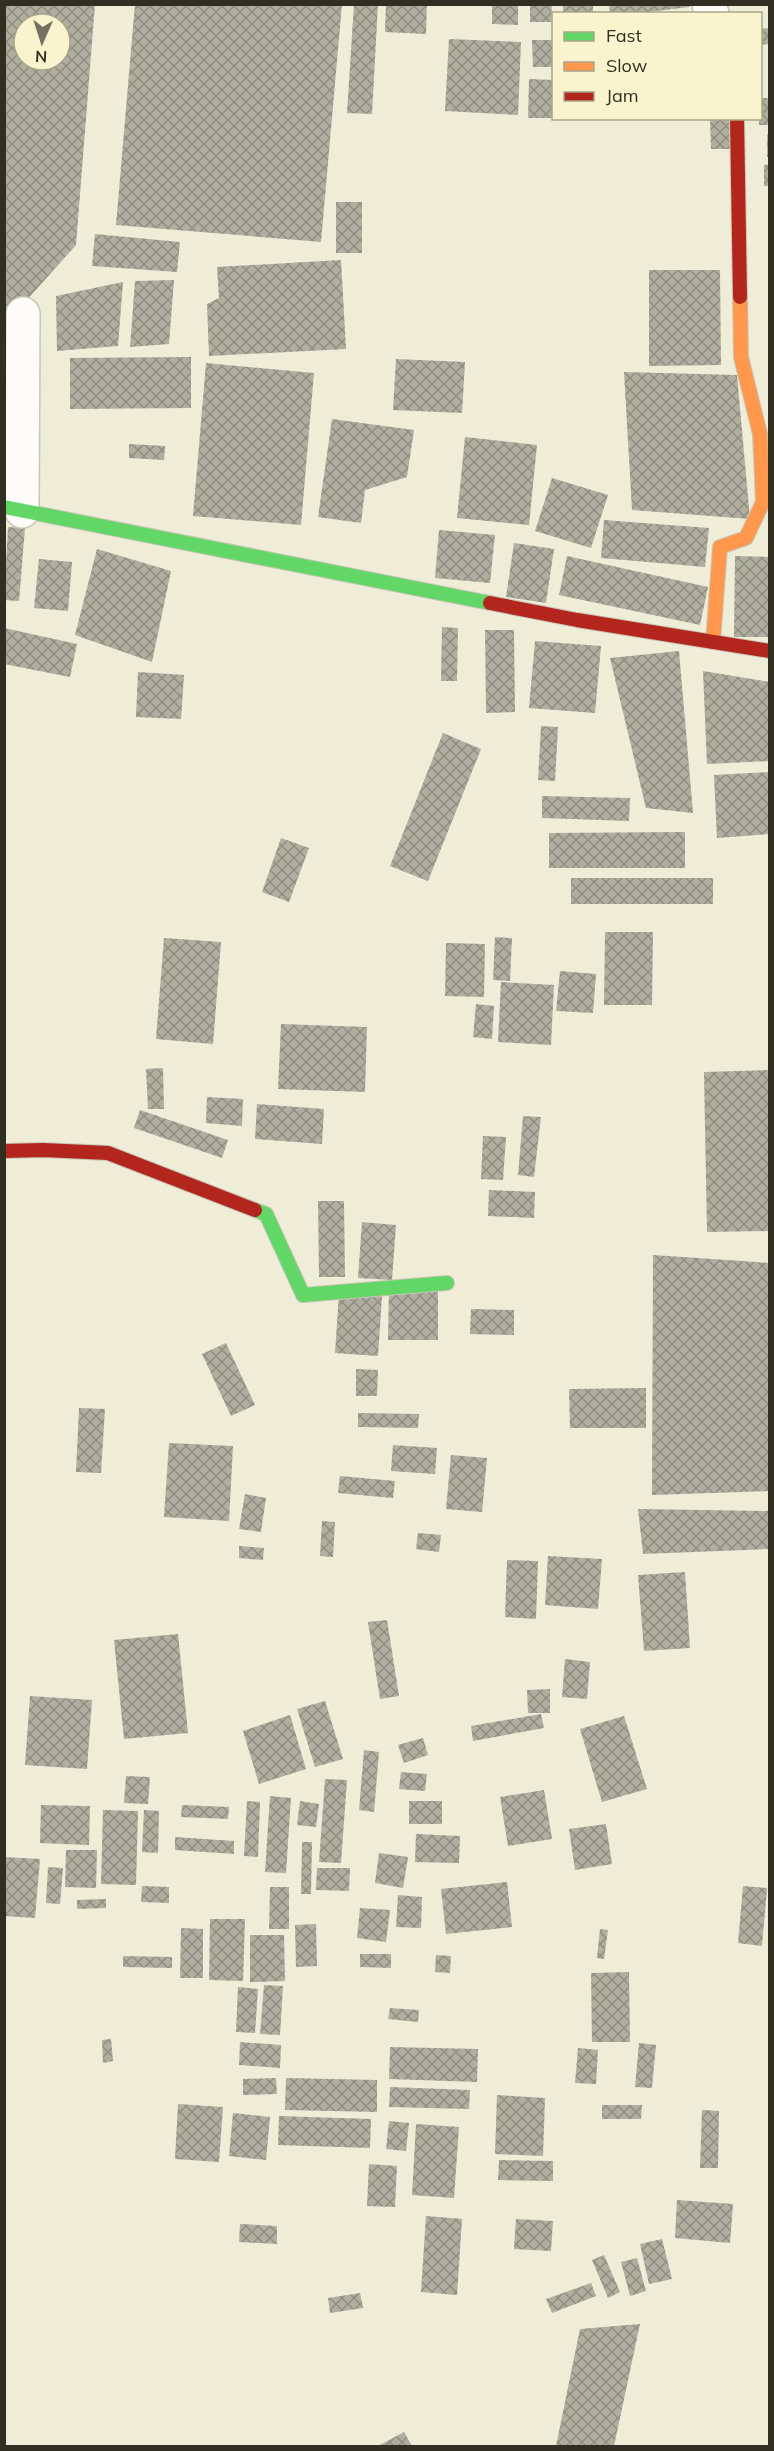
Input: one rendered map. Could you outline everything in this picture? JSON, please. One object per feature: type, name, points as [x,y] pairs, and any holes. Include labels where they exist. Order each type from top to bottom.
[{"type":"street","points":[[713,642],[720,547],[746,538],[763,502],[760,434],[741,357],[737,120]]},
{"type":"street","points":[[23,314],[14,509],[577,620],[770,651]]},
{"type":"street","points":[[4,1151],[108,1153],[266,1214],[303,1295],[447,1283]]},
{"type":"building","points":[[5,4],[95,4],[76,245],[17,311],[5,306]]},
{"type":"building","points":[[135,4],[342,4],[321,242],[116,225]]},
{"type":"building","points":[[354,4],[378,4],[372,114],[347,113]]},
{"type":"building","points":[[386,4],[427,4],[426,34],[385,32]]},
{"type":"building","points":[[492,4],[518,4],[518,25],[492,24]]},
{"type":"building","points":[[530,4],[552,4],[551,22],[530,22]]},
{"type":"building","points":[[563,4],[593,4],[593,12],[563,12]]},
{"type":"building","points":[[609,4],[689,4],[689,7],[648,12],[610,12]]},
{"type":"building","points":[[770,28],[770,44],[762,45],[762,29]]},
{"type":"building","points":[[449,39],[521,42],[518,115],[445,111]]},
{"type":"building","points":[[532,40],[552,40],[552,67],[533,67]]},
{"type":"building","points":[[529,79],[552,80],[552,118],[528,118]]},
{"type":"building","points":[[762,98],[770,98],[770,125],[759,125],[759,120],[762,120]]},
{"type":"building","points":[[710,120],[729,120],[730,149],[711,149]]},
{"type":"building","points":[[767,134],[770,134],[770,157],[767,157]]},
{"type":"building","points":[[770,164],[770,186],[764,186],[764,165]]},
{"type":"building","points":[[336,202],[362,202],[362,253],[336,253]]},
{"type":"building","points":[[95,234],[180,242],[177,272],[92,266]]},
{"type":"building","points":[[341,260],[346,349],[209,356],[207,304],[219,298],[217,267]]},
{"type":"building","points":[[649,270],[720,270],[721,365],[649,366]]},
{"type":"building","points":[[174,280],[169,344],[130,347],[135,281]]},
{"type":"building","points":[[123,282],[118,346],[57,351],[56,296]]},
{"type":"building","points":[[191,357],[191,408],[70,409],[70,358]]},
{"type":"building","points":[[396,359],[465,362],[462,413],[393,410]]},
{"type":"building","points":[[206,363],[314,373],[301,525],[193,516]]},
{"type":"building","points":[[624,372],[737,375],[750,519],[632,510]]},
{"type":"building","points":[[332,419],[414,430],[407,477],[365,490],[361,523],[318,517]]},
{"type":"building","points":[[465,437],[537,445],[529,525],[457,518]]},
{"type":"building","points":[[129,444],[165,446],[164,460],[129,458]]},
{"type":"building","points":[[552,478],[608,495],[591,548],[535,531]]},
{"type":"building","points":[[604,520],[709,528],[705,567],[601,558]]},
{"type":"building","points":[[8,527],[25,528],[19,601],[4,600]]},
{"type":"building","points":[[439,530],[495,535],[490,583],[435,578]]},
{"type":"building","points":[[514,543],[554,549],[546,603],[506,597]]},
{"type":"building","points":[[97,549],[171,571],[152,662],[75,635]]},
{"type":"building","points":[[567,556],[708,587],[700,625],[559,595]]},
{"type":"building","points":[[735,556],[770,557],[770,637],[734,637]]},
{"type":"building","points":[[39,559],[72,562],[68,611],[34,608]]},
{"type":"building","points":[[442,627],[458,628],[457,681],[441,681]]},
{"type":"building","points":[[4,628],[77,644],[70,677],[4,664]]},
{"type":"building","points":[[485,630],[514,630],[515,712],[486,713]]},
{"type":"building","points":[[535,641],[601,646],[595,713],[529,708]]},
{"type":"building","points":[[679,651],[693,813],[646,808],[610,658]]},
{"type":"building","points":[[703,671],[770,682],[770,761],[707,764]]},
{"type":"building","points":[[138,672],[184,675],[181,719],[136,717]]},
{"type":"building","points":[[541,726],[558,727],[555,781],[538,780]]},
{"type":"building","points":[[443,733],[481,749],[428,881],[390,866]]},
{"type":"building","points":[[770,772],[770,834],[717,838],[714,775]]},
{"type":"building","points":[[542,796],[630,798],[629,821],[542,818]]},
{"type":"building","points":[[685,832],[685,868],[549,868],[549,833]]},
{"type":"building","points":[[281,838],[309,848],[289,902],[262,892]]},
{"type":"building","points":[[571,878],[713,878],[713,904],[571,904]]},
{"type":"building","points":[[605,932],[653,932],[652,1005],[604,1005]]},
{"type":"building","points":[[495,937],[512,938],[510,981],[493,980]]},
{"type":"building","points":[[164,938],[221,942],[213,1044],[156,1039]]},
{"type":"building","points":[[446,943],[485,944],[484,997],[445,996]]},
{"type":"building","points":[[560,971],[596,974],[593,1013],[556,1011]]},
{"type":"building","points":[[501,982],[554,985],[551,1045],[498,1042]]},
{"type":"building","points":[[476,1004],[494,1006],[492,1039],[473,1037]]},
{"type":"building","points":[[281,1024],[367,1027],[365,1092],[278,1089]]},
{"type":"building","points":[[163,1068],[164,1109],[148,1109],[146,1069]]},
{"type":"building","points":[[770,1070],[770,1231],[707,1232],[704,1072]]},
{"type":"building","points":[[207,1097],[243,1099],[242,1126],[206,1123]]},
{"type":"building","points":[[257,1104],[324,1109],[322,1144],[255,1139]]},
{"type":"building","points":[[140,1110],[228,1140],[222,1158],[134,1128]]},
{"type":"building","points":[[523,1116],[541,1117],[534,1177],[518,1175]]},
{"type":"building","points":[[483,1136],[506,1137],[503,1180],[481,1179]]},
{"type":"building","points":[[489,1190],[535,1192],[534,1218],[488,1216]]},
{"type":"building","points":[[318,1201],[344,1201],[345,1277],[319,1277]]},
{"type":"building","points":[[362,1222],[396,1225],[392,1280],[358,1278]]},
{"type":"building","points":[[653,1255],[770,1263],[770,1491],[652,1495]]},
{"type":"building","points":[[389,1289],[438,1290],[438,1340],[388,1340]]},
{"type":"building","points":[[339,1293],[382,1296],[378,1356],[335,1353]]},
{"type":"building","points":[[471,1309],[514,1310],[514,1335],[470,1334]]},
{"type":"building","points":[[226,1343],[255,1405],[231,1416],[202,1354]]},
{"type":"building","points":[[356,1369],[378,1370],[377,1396],[356,1396]]},
{"type":"building","points":[[646,1388],[646,1428],[570,1428],[569,1389]]},
{"type":"building","points":[[79,1408],[105,1409],[101,1473],[76,1472]]},
{"type":"building","points":[[358,1413],[419,1414],[418,1428],[358,1427]]},
{"type":"building","points":[[169,1443],[233,1446],[229,1521],[164,1517]]},
{"type":"building","points":[[393,1445],[437,1448],[435,1474],[391,1471]]},
{"type":"building","points":[[451,1455],[487,1458],[482,1512],[446,1509]]},
{"type":"building","points":[[340,1476],[395,1481],[393,1498],[338,1493]]},
{"type":"building","points":[[245,1494],[266,1498],[261,1532],[239,1529]]},
{"type":"building","points":[[638,1509],[770,1511],[770,1549],[643,1554]]},
{"type":"building","points":[[322,1521],[335,1522],[333,1557],[320,1556]]},
{"type":"building","points":[[418,1533],[441,1535],[439,1552],[416,1549]]},
{"type":"building","points":[[239,1546],[264,1548],[263,1560],[239,1558]]},
{"type":"building","points":[[548,1556],[602,1559],[598,1609],[545,1605]]},
{"type":"building","points":[[507,1560],[538,1561],[536,1619],[505,1617]]},
{"type":"building","points":[[685,1572],[690,1648],[644,1651],[638,1575]]},
{"type":"building","points":[[387,1620],[399,1696],[380,1699],[368,1622]]},
{"type":"building","points":[[178,1634],[188,1733],[124,1739],[114,1640]]},
{"type":"building","points":[[565,1659],[590,1662],[587,1699],[562,1697]]},
{"type":"building","points":[[550,1689],[550,1713],[528,1713],[527,1690]]},
{"type":"building","points":[[30,1696],[92,1700],[87,1769],[25,1765]]},
{"type":"building","points":[[325,1701],[343,1759],[315,1767],[297,1709]]},
{"type":"building","points":[[541,1714],[544,1728],[473,1741],[471,1726]]},
{"type":"building","points":[[290,1715],[306,1769],[259,1784],[243,1731]]},
{"type":"building","points":[[624,1716],[647,1789],[602,1802],[580,1729]]},
{"type":"building","points":[[423,1738],[428,1755],[404,1763],[398,1745]]},
{"type":"building","points":[[364,1750],[379,1752],[374,1812],[359,1810]]},
{"type":"building","points":[[401,1772],[427,1774],[425,1791],[399,1789]]},
{"type":"building","points":[[126,1776],[150,1777],[148,1804],[124,1803]]},
{"type":"building","points":[[325,1779],[347,1780],[341,1863],[319,1862]]},
{"type":"building","points":[[544,1790],[552,1839],[508,1846],[500,1797]]},
{"type":"building","points":[[270,1796],[291,1798],[286,1873],[265,1872]]},
{"type":"building","points":[[247,1801],[260,1802],[258,1857],[244,1856]]},
{"type":"building","points":[[300,1801],[319,1804],[316,1827],[297,1825]]},
{"type":"building","points":[[409,1801],[442,1801],[442,1824],[409,1824]]},
{"type":"building","points":[[41,1805],[90,1806],[89,1845],[40,1843]]},
{"type":"building","points":[[182,1805],[229,1807],[228,1819],[181,1817]]},
{"type":"building","points":[[103,1810],[138,1811],[136,1885],[101,1884]]},
{"type":"building","points":[[144,1810],[159,1811],[158,1853],[142,1852]]},
{"type":"building","points":[[606,1824],[612,1864],[575,1870],[569,1829]]},
{"type":"building","points":[[416,1834],[460,1836],[459,1863],[415,1862]]},
{"type":"building","points":[[175,1837],[234,1841],[234,1854],[175,1850]]},
{"type":"building","points":[[302,1842],[312,1842],[311,1894],[301,1894]]},
{"type":"building","points":[[66,1850],[97,1850],[96,1888],[65,1887]]},
{"type":"building","points":[[379,1853],[408,1857],[403,1888],[375,1883]]},
{"type":"building","points":[[4,1857],[40,1859],[35,1918],[4,1916]]},
{"type":"building","points":[[48,1867],[63,1868],[60,1904],[46,1903]]},
{"type":"building","points":[[317,1868],[350,1868],[349,1891],[316,1890]]},
{"type":"building","points":[[507,1882],[512,1927],[446,1934],[441,1889]]},
{"type":"building","points":[[142,1886],[169,1887],[169,1903],[141,1902]]},
{"type":"building","points":[[743,1886],[767,1888],[762,1946],[738,1943]]},
{"type":"building","points":[[270,1887],[289,1887],[289,1929],[269,1929]]},
{"type":"building","points":[[398,1895],[422,1897],[421,1928],[396,1927]]},
{"type":"building","points":[[106,1899],[106,1908],[77,1909],[77,1900]]},
{"type":"building","points":[[360,1908],[390,1910],[386,1942],[357,1938]]},
{"type":"building","points":[[210,1919],[245,1919],[243,1981],[209,1980]]},
{"type":"building","points":[[316,1924],[317,1966],[296,1967],[295,1925]]},
{"type":"building","points":[[181,1928],[203,1929],[203,1978],[180,1978]]},
{"type":"building","points":[[600,1929],[608,1930],[604,1959],[597,1958]]},
{"type":"building","points":[[250,1935],[284,1935],[285,1981],[250,1982]]},
{"type":"building","points":[[360,1954],[391,1954],[391,1968],[360,1967]]},
{"type":"building","points":[[436,1955],[451,1956],[450,1973],[435,1972]]},
{"type":"building","points":[[123,1956],[172,1957],[172,1968],[123,1967]]},
{"type":"building","points":[[629,1972],[630,2042],[592,2042],[591,1973]]},
{"type":"building","points":[[264,1985],[283,1986],[280,2035],[260,2034]]},
{"type":"building","points":[[238,1987],[258,1989],[255,2033],[236,2032]]},
{"type":"building","points":[[390,2008],[419,2010],[418,2022],[388,2019]]},
{"type":"building","points":[[111,2039],[113,2061],[103,2063],[102,2040]]},
{"type":"building","points":[[240,2042],[281,2045],[280,2068],[239,2065]]},
{"type":"building","points":[[639,2043],[656,2045],[652,2088],[635,2087]]},
{"type":"building","points":[[390,2047],[478,2049],[477,2082],[389,2079]]},
{"type":"building","points":[[578,2048],[598,2050],[596,2084],[575,2083]]},
{"type":"building","points":[[276,2078],[277,2094],[243,2095],[243,2079]]},
{"type":"building","points":[[286,2078],[377,2080],[377,2112],[285,2110]]},
{"type":"building","points":[[390,2087],[470,2090],[469,2109],[389,2107]]},
{"type":"building","points":[[497,2095],[545,2098],[543,2156],[495,2154]]},
{"type":"building","points":[[178,2104],[223,2107],[219,2162],[175,2159]]},
{"type":"building","points":[[602,2105],[642,2105],[641,2119],[602,2119]]},
{"type":"building","points":[[702,2110],[719,2111],[718,2168],[700,2168]]},
{"type":"building","points":[[233,2113],[270,2117],[266,2160],[229,2156]]},
{"type":"building","points":[[279,2116],[371,2119],[370,2148],[278,2145]]},
{"type":"building","points":[[389,2121],[409,2123],[406,2151],[386,2149]]},
{"type":"building","points":[[416,2124],[459,2127],[454,2198],[412,2195]]},
{"type":"building","points":[[499,2160],[553,2161],[553,2181],[498,2180]]},
{"type":"building","points":[[369,2164],[397,2166],[395,2207],[367,2206]]},
{"type":"building","points":[[677,2200],[733,2204],[730,2243],[675,2238]]},
{"type":"building","points":[[426,2216],[462,2219],[457,2295],[421,2292]]},
{"type":"building","points":[[516,2219],[553,2221],[551,2251],[514,2249]]},
{"type":"building","points":[[240,2224],[277,2226],[277,2244],[239,2242]]},
{"type":"building","points":[[662,2239],[672,2279],[649,2284],[640,2244]]},
{"type":"building","points":[[604,2255],[620,2292],[608,2298],[592,2260]]},
{"type":"building","points":[[637,2258],[646,2291],[630,2296],[621,2262]]},
{"type":"building","points":[[591,2283],[596,2296],[552,2313],[546,2299]]},
{"type":"building","points":[[360,2293],[363,2308],[330,2313],[328,2298]]},
{"type":"building","points":[[640,2324],[614,2446],[556,2446],[580,2329]]},
{"type":"building","points":[[404,2432],[412,2446],[378,2446]]},
{"type":"traffic: fast","points":[[4,507],[490,603]]},
{"type":"traffic: fast","points":[[255,1210],[266,1214],[303,1295],[447,1283]]},
{"type":"traffic: slow","points":[[713,642],[720,547],[746,538],[763,502],[760,434],[741,357],[740,297]]},
{"type":"traffic: jam","points":[[737,120],[740,297]]},
{"type":"traffic: jam","points":[[490,603],[577,620],[770,651]]},
{"type":"traffic: jam","points":[[4,1151],[108,1153],[255,1210]]}]
